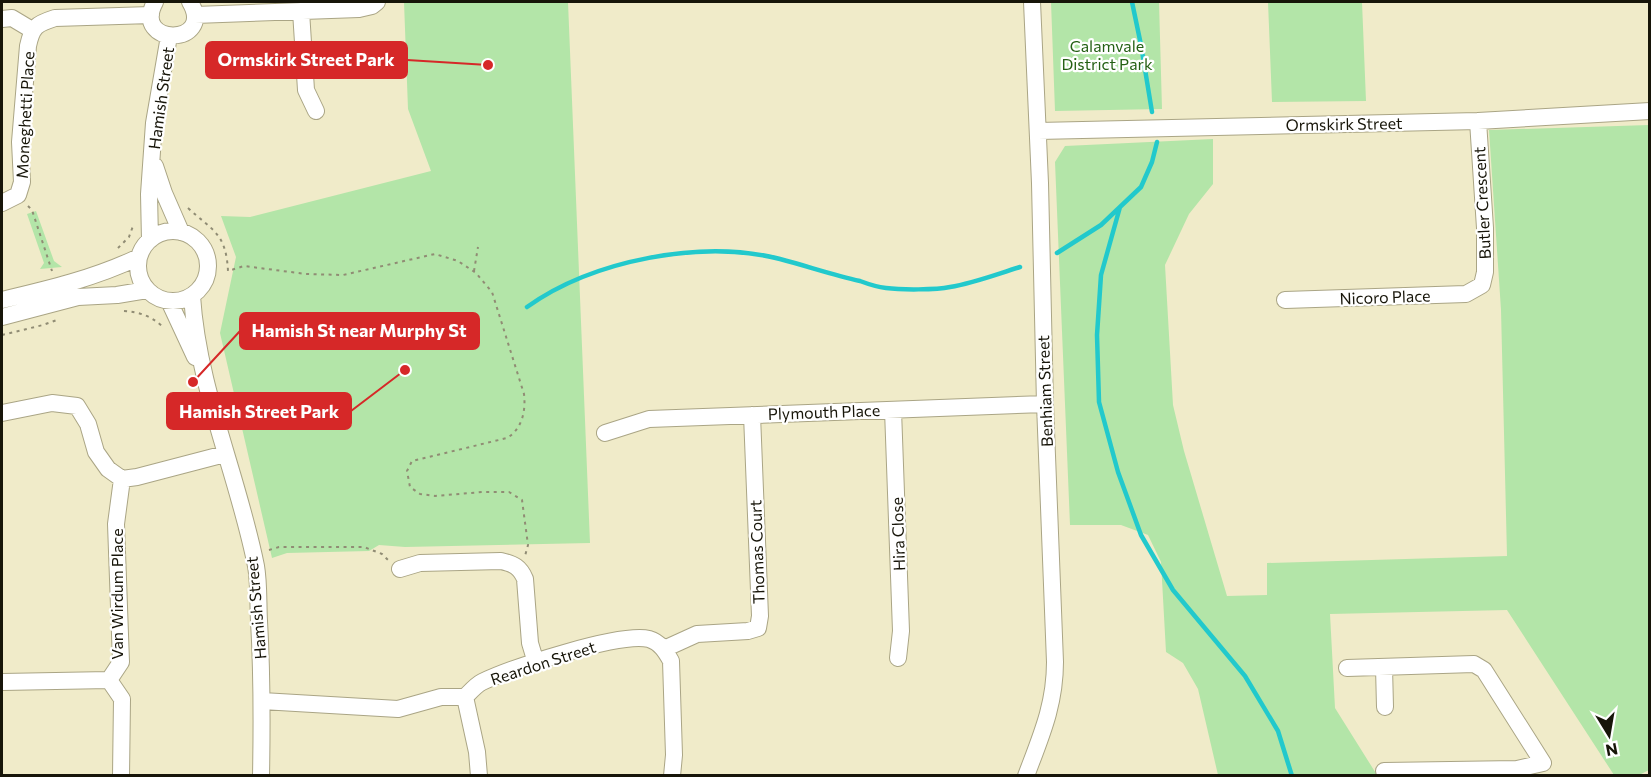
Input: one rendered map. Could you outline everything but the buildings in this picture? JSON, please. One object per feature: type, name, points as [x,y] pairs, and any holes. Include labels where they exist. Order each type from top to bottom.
[{"type":"street","points":[[153,8],[156,29],[169,36],[184,34],[194,22],[193,8],[301,11],[359,9],[372,6],[377,2]]},
{"type":"street","name":"Benhiam Street","points":[[1026,776],[1050,710],[1055,686],[1032,2]]},
{"type":"street","name":"Moneghetti Place","points":[[2,203],[18,195],[22,182],[20,142],[28,46],[32,30],[42,22],[55,18],[153,8]]},
{"type":"street","points":[[301,11],[306,90],[316,111]]},
{"type":"street","points":[[2,18],[12,18],[32,30]]},
{"type":"street","name":"Hamish Street","points":[[150,240],[149,195],[154,123],[169,36]]},
{"type":"street","name":"Ormskirk Street","points":[[1038,131],[1478,121],[1650,111]]},
{"type":"street","name":"Butler Crescent","points":[[1478,121],[1485,228],[1485,272],[1482,285]]},
{"type":"street","name":"Hamish Street","points":[[153,160],[181,232]]},
{"type":"street","points":[[170,231],[192,236],[201,244],[207,254],[209,266],[207,278],[201,288],[192,296],[181,301],[157,298],[147,290],[138,268],[139,257],[150,240],[170,231]]},
{"type":"street","points":[[2,300],[57,287],[114,269],[139,257]]},
{"type":"street","name":"Nicoro Place","points":[[1285,300],[1466,294],[1482,285]]},
{"type":"street","points":[[2,317],[78,297],[117,295],[147,290]]},
{"type":"street","name":"Hamish Street","points":[[192,296],[204,375],[238,494],[256,568],[262,701],[261,776]]},
{"type":"street","name":"Hamish Street","points":[[169,301],[204,375]]},
{"type":"street","points":[[2,413],[52,403],[77,406],[88,424],[96,452],[108,469],[122,478],[137,477],[225,454]]},
{"type":"street","name":"Plymouth Place","points":[[605,433],[648,419],[1045,404]]},
{"type":"street","name":"Hira Close","points":[[893,410],[901,631],[898,658]]},
{"type":"street","name":"Thomas Court","points":[[664,649],[697,634],[748,631],[758,628],[760,616],[752,415]]},
{"type":"street","name":"Van Wirdum Place","points":[[121,776],[122,699],[109,680],[120,662],[117,524],[122,478]]},
{"type":"street","points":[[400,570],[420,563],[501,561],[521,570],[525,579],[530,643],[536,663]]},
{"type":"street","name":"Reardon Street","points":[[465,698],[480,683],[585,647],[631,638],[650,639],[664,649]]},
{"type":"street","points":[[664,649],[671,662],[674,755],[672,776]]},
{"type":"street","points":[[1347,668],[1474,664],[1484,670],[1543,763],[1517,769],[1384,771]]},
{"type":"street","points":[[1384,667],[1385,706]]},
{"type":"street","points":[[2,682],[109,680]]},
{"type":"street","points":[[262,701],[398,709],[441,697],[465,698],[477,752],[479,776]]},
{"type":"path","points":[[18,195],[32,210],[52,274]]},
{"type":"path","points":[[182,202],[219,235],[227,254],[228,271],[244,266],[306,274],[344,275],[435,254],[458,261],[474,271],[496,300],[524,394],[525,405],[521,420],[515,433],[507,438],[412,461],[406,471],[410,487],[420,494],[435,496],[509,492],[522,500],[528,545],[521,570]]},
{"type":"path","points":[[113,254],[129,237],[133,226]]},
{"type":"path","points":[[474,271],[478,247]]},
{"type":"path","points":[[117,310],[135,312],[154,319],[167,330]]},
{"type":"path","points":[[2,335],[43,326],[65,316]]},
{"type":"path","points":[[254,556],[279,547],[364,547],[382,554],[400,570]]},
{"type":"green space","points":[[404,2],[568,2],[590,543],[405,547],[379,545],[369,551],[287,553],[272,558],[220,333],[236,257],[221,216],[250,217],[431,171],[408,109]]},
{"type":"green space","name":"Calamvale District Park","points":[[1051,2],[1159,2],[1162,109],[1055,111]]},
{"type":"green space","points":[[1268,2],[1362,2],[1366,101],[1272,102]]},
{"type":"green space","points":[[1649,125],[1649,770],[1639,775],[1614,775],[1507,610],[1330,614],[1335,708],[1377,775],[1218,775],[1198,689],[1183,663],[1166,652],[1161,562],[1148,535],[1121,525],[1070,525],[1055,162],[1065,146],[1213,139],[1213,184],[1189,214],[1165,265],[1173,405],[1184,451],[1227,596],[1267,595],[1267,563],[1507,556],[1501,310],[1489,130]]},
{"type":"green space","points":[[36,211],[54,261],[62,267],[40,269],[44,263],[27,214]]},
{"type":"waterway","points":[[1132,2],[1152,112]]},
{"type":"waterway","points":[[1057,253],[1101,225],[1141,187],[1152,162],[1157,142]]},
{"type":"waterway","points":[[1120,207],[1101,275],[1097,335],[1099,402],[1118,472],[1141,535],[1173,590],[1245,676],[1278,731],[1292,776]]},
{"type":"waterway","points":[[527,307],[583,277],[615,266],[683,253],[717,251],[749,253],[780,259],[876,286],[900,289],[950,287],[1020,267]]},
{"type":"place","name":"Ormskirk Street Park","points":[[488,65]]},
{"type":"place","name":"Hamish Street Park","points":[[405,370]]},
{"type":"place","name":"Hamish St near Murphy St","points":[[193,382]]}]
